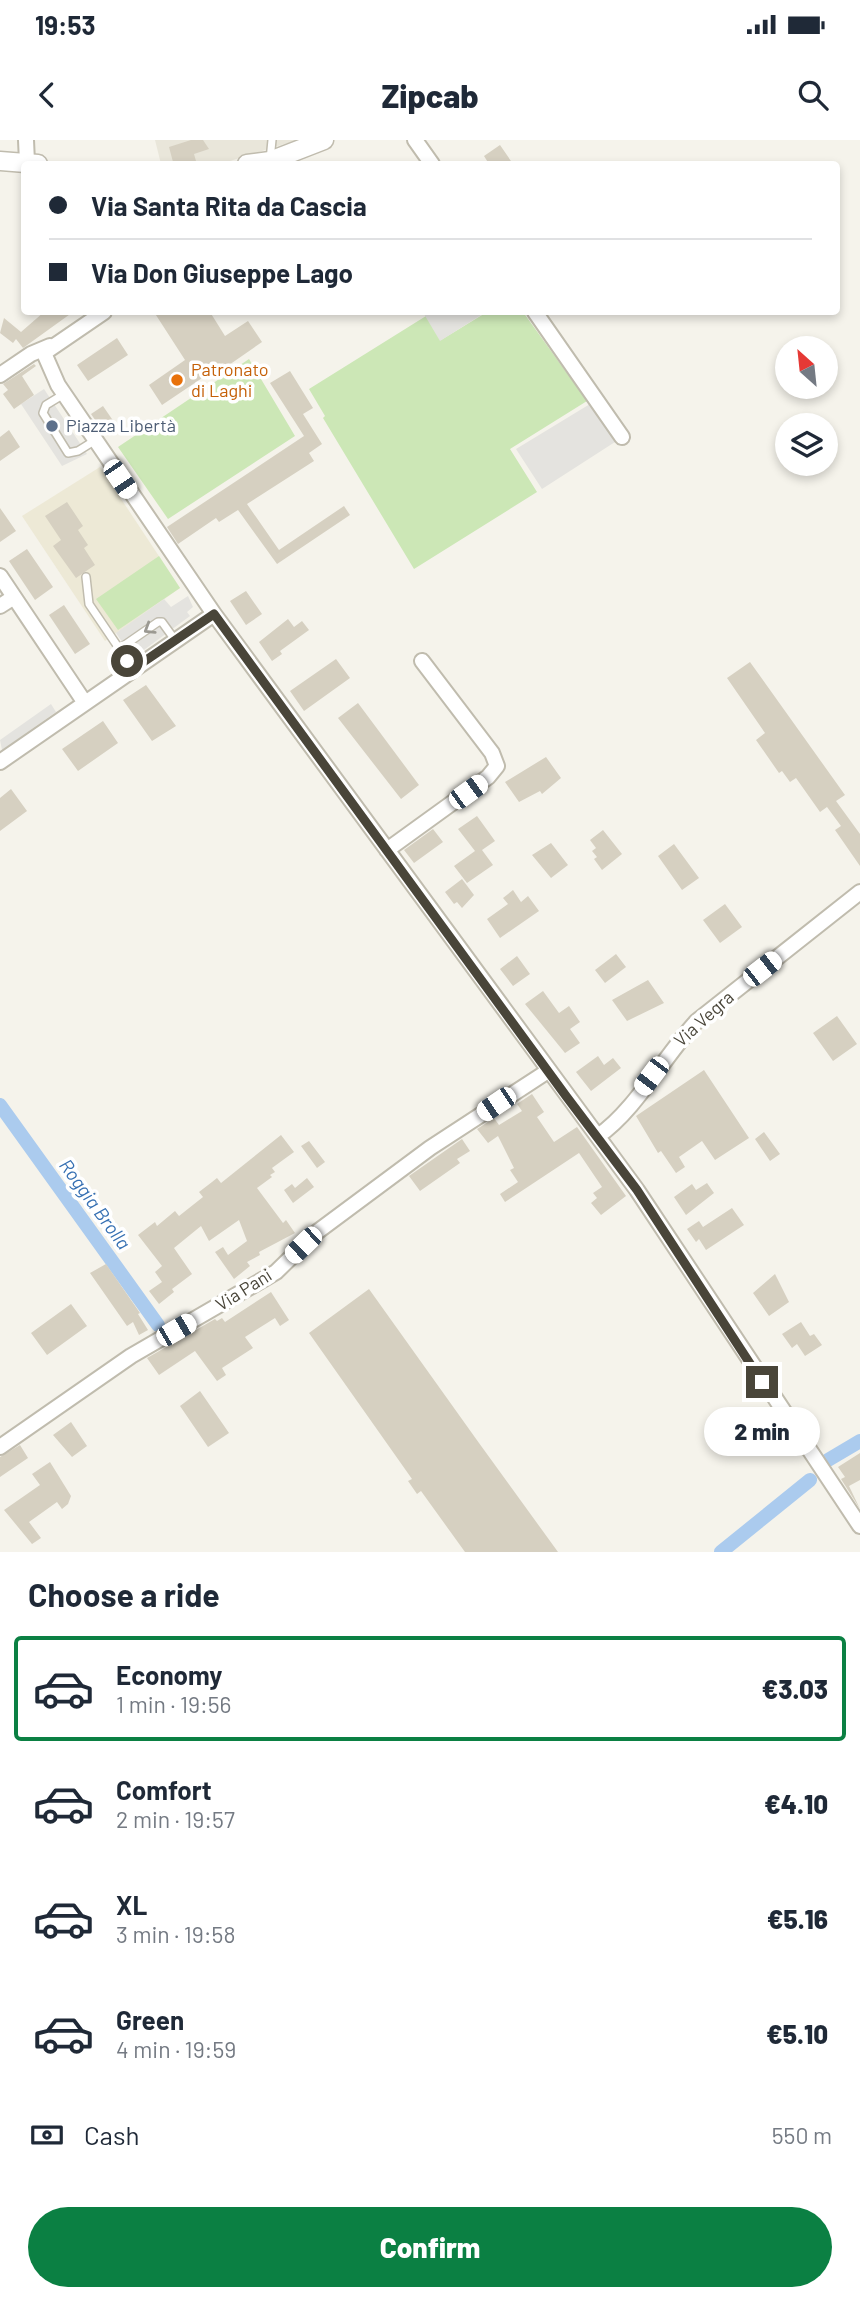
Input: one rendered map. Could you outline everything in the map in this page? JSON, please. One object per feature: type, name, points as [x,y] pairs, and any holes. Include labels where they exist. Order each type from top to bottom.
[{"type":"street","points":[[26,140],[31,161]]},
{"type":"street","points":[[270,161],[324,140]]},
{"type":"street","points":[[415,140],[430,161]]},
{"type":"street","points":[[0,161],[21,162]]},
{"type":"street","points":[[0,375],[99,315]]},
{"type":"street","points":[[537,315],[621,437]]},
{"type":"street","points":[[51,345],[44,353],[47,363],[94,441],[214,614],[598,1136],[860,1526]]},
{"type":"street","points":[[0,576],[85,703]]},
{"type":"street","points":[[0,606],[15,597]]},
{"type":"street","points":[[0,762],[214,614]]},
{"type":"street","points":[[387,850],[488,777],[497,766],[492,753],[422,661]]},
{"type":"street","name":"Via Vegra","points":[[598,1136],[619,1119],[676,1043],[697,1021],[860,892]]},
{"type":"street","name":"Via Pani","points":[[0,1447],[131,1356],[276,1272],[317,1232],[430,1148],[548,1071]]},
{"type":"lane","points":[[270,161],[272,140]]},
{"type":"lane","points":[[64,394],[46,405],[43,413],[68,453],[78,451],[94,441]]},
{"type":"lane","points":[[86,577],[89,604],[133,669]]},
{"type":"lane","points":[[119,649],[158,622],[162,622],[175,640]]},
{"type":"shaded area","points":[[155,140],[297,140],[230,161],[160,161]]},
{"type":"shaded area","points":[[425,315],[481,315],[440,341]]},
{"type":"shaded area","name":"Piazza Libertà","points":[[44,389],[87,454],[62,466],[21,404]]},
{"type":"shaded area","points":[[590,404],[615,442],[542,489],[516,449]]},
{"type":"shaded area","points":[[100,467],[180,588],[105,641],[22,516]]},
{"type":"shaded area","points":[[188,596],[193,607],[187,612],[190,616],[133,658],[116,633],[164,599],[171,607]]},
{"type":"shaded area","points":[[51,704],[56,712],[2,750],[0,740]]},
{"type":"green space","points":[[482,315],[525,315],[587,401],[510,449],[537,492],[414,569],[323,418],[325,416],[309,389],[426,316],[441,340]]},
{"type":"green space","points":[[249,359],[295,436],[168,519],[118,447]]},
{"type":"green space","points":[[159,556],[180,588],[118,630],[96,599]]},
{"type":"building","points":[[191,140],[203,140],[209,149],[194,154],[196,161],[173,161],[169,147]]},
{"type":"building","points":[[500,145],[511,161],[487,161],[484,156]]},
{"type":"building","points":[[41,315],[69,315],[23,348],[16,339],[13,343],[0,333],[4,318],[21,332]]},
{"type":"building","points":[[156,315],[212,315],[225,336],[248,321],[262,342],[216,374],[214,370],[162,405],[149,385],[185,360]]},
{"type":"building","points":[[117,338],[128,355],[88,381],[77,365]]},
{"type":"building","points":[[34,364],[36,366],[22,376],[34,395],[14,409],[3,394],[8,390],[3,384]]},
{"type":"building","points":[[290,371],[313,408],[303,414],[322,444],[309,453],[314,461],[247,504],[279,550],[344,506],[350,515],[277,564],[238,510],[219,522],[216,518],[178,544],[167,527],[304,436],[270,383]]},
{"type":"building","points":[[103,406],[114,422],[102,430],[91,414]]},
{"type":"building","points":[[9,430],[20,447],[0,461],[0,437]]},
{"type":"building","points":[[67,502],[83,526],[78,530],[88,545],[84,548],[95,565],[76,578],[53,546],[61,540],[45,516]]},
{"type":"building","points":[[0,508],[16,531],[0,542]]},
{"type":"building","points":[[27,549],[53,587],[35,600],[9,561]]},
{"type":"building","points":[[246,591],[262,614],[246,625],[230,601]]},
{"type":"building","points":[[64,605],[90,644],[75,654],[49,615]]},
{"type":"building","points":[[288,619],[294,627],[302,621],[309,630],[280,651],[282,654],[272,661],[259,642]]},
{"type":"building","points":[[336,659],[350,678],[304,711],[290,691]]},
{"type":"building","points":[[750,662],[845,795],[836,801],[860,834],[860,866],[835,830],[841,826],[827,807],[820,812],[796,778],[790,782],[782,771],[779,773],[756,740],[765,733],[727,678]]},
{"type":"building","points":[[146,685],[176,726],[152,741],[123,700]]},
{"type":"building","points":[[358,703],[419,785],[401,799],[338,718]]},
{"type":"building","points":[[103,721],[118,743],[78,771],[62,749]]},
{"type":"building","points":[[546,757],[561,778],[542,794],[540,791],[519,802],[505,782]]},
{"type":"building","points":[[11,789],[27,811],[0,831],[0,798]]},
{"type":"building","points":[[477,816],[495,841],[482,850],[493,865],[467,883],[454,866],[475,851],[458,829]]},
{"type":"building","points":[[433,829],[443,842],[414,863],[404,850]]},
{"type":"building","points":[[603,830],[622,854],[602,870],[594,859],[597,857],[592,851],[596,848],[590,840]]},
{"type":"building","points":[[551,843],[568,865],[551,878],[532,855]]},
{"type":"building","points":[[674,844],[699,878],[682,890],[658,856]]},
{"type":"building","points":[[462,879],[474,895],[462,908],[457,902],[454,904],[445,892]]},
{"type":"building","points":[[513,890],[521,902],[528,896],[539,911],[500,938],[487,919],[508,904],[503,898]]},
{"type":"building","points":[[725,904],[742,927],[720,943],[703,920]]},
{"type":"building","points":[[616,954],[626,967],[605,983],[595,970]]},
{"type":"building","points":[[517,956],[530,974],[513,986],[500,969]]},
{"type":"building","points":[[648,980],[664,1003],[627,1021],[612,1000]]},
{"type":"building","points":[[543,991],[559,1013],[569,1006],[580,1022],[570,1029],[580,1043],[565,1053],[525,1004]]},
{"type":"building","points":[[837,1016],[857,1044],[833,1061],[813,1033]]},
{"type":"building","points":[[598,1056],[604,1065],[613,1058],[621,1068],[591,1091],[576,1072]]},
{"type":"building","points":[[704,1070],[749,1138],[715,1160],[702,1141],[679,1157],[685,1167],[676,1173],[661,1151],[658,1153],[636,1116]]},
{"type":"building","points":[[532,1094],[544,1112],[537,1117],[554,1142],[577,1127],[626,1196],[601,1215],[591,1203],[597,1198],[593,1193],[602,1187],[579,1153],[505,1202],[500,1194],[518,1182],[510,1170],[514,1168],[498,1136],[488,1143],[477,1129],[494,1118],[499,1125],[522,1111],[517,1104]]},
{"type":"building","points":[[764,1132],[780,1154],[770,1161],[755,1139]]},
{"type":"building","points":[[281,1135],[294,1152],[272,1168],[275,1172],[270,1175],[272,1177],[257,1188],[283,1223],[286,1220],[295,1233],[259,1252],[260,1255],[247,1262],[250,1266],[234,1279],[215,1252],[223,1247],[228,1255],[247,1241],[239,1220],[209,1241],[201,1226],[174,1248],[192,1274],[172,1289],[174,1292],[159,1304],[149,1291],[162,1282],[155,1272],[162,1266],[138,1235],[155,1222],[157,1226],[175,1211],[179,1216],[203,1197],[199,1192],[217,1178],[221,1183]]},
{"type":"building","points":[[462,1139],[470,1151],[457,1159],[460,1163],[420,1191],[409,1176]]},
{"type":"building","points":[[309,1141],[325,1162],[317,1168],[301,1146]]},
{"type":"building","points":[[307,1178],[314,1187],[293,1203],[284,1190],[292,1184],[295,1188]]},
{"type":"building","points":[[707,1183],[714,1193],[686,1215],[674,1197],[692,1184],[696,1190]]},
{"type":"building","points":[[732,1208],[744,1225],[706,1250],[699,1239],[696,1242],[687,1229],[699,1221],[703,1227]]},
{"type":"building","points":[[106,1264],[140,1313],[138,1314],[148,1330],[139,1335],[133,1322],[127,1326],[90,1273]]},
{"type":"building","points":[[775,1274],[789,1302],[769,1316],[753,1293]]},
{"type":"building","points":[[369,1289],[558,1552],[465,1552],[421,1491],[417,1494],[408,1481],[412,1479],[309,1333]]},
{"type":"building","points":[[271,1292],[289,1320],[280,1326],[275,1318],[245,1337],[253,1348],[222,1368],[226,1375],[217,1381],[195,1351],[159,1375],[147,1358],[215,1319],[217,1321],[222,1318],[225,1322]]},
{"type":"building","points":[[71,1304],[87,1326],[47,1355],[31,1333]]},
{"type":"building","points":[[801,1322],[810,1336],[814,1334],[822,1345],[805,1356],[797,1344],[792,1348],[782,1334]]},
{"type":"building","points":[[200,1391],[229,1433],[208,1447],[180,1406]]},
{"type":"building","points":[[71,1422],[87,1446],[72,1457],[53,1435]]},
{"type":"building","points":[[20,1445],[28,1458],[0,1477],[0,1457]]},
{"type":"building","points":[[860,1453],[860,1480],[849,1486],[860,1509],[841,1479],[845,1477],[838,1467]]},
{"type":"building","points":[[50,1462],[71,1496],[62,1509],[57,1502],[29,1522],[41,1538],[32,1544],[4,1510],[40,1485],[32,1474]]},
{"type":"waterway","name":"Roggia Brolla","points":[[0,1105],[158,1325]]},
{"type":"waterway","points":[[828,1460],[860,1441]]},
{"type":"waterway","points":[[721,1552],[810,1480]]},
{"type":"place","name":"Patronato di Laghi","points":[[177,380]]},
{"type":"place","name":"Piazza Libertà","points":[[52,426]]},
{"type":"route","points":[[127,661],[133,669],[214,614],[637,1190],[762,1382]]}]
